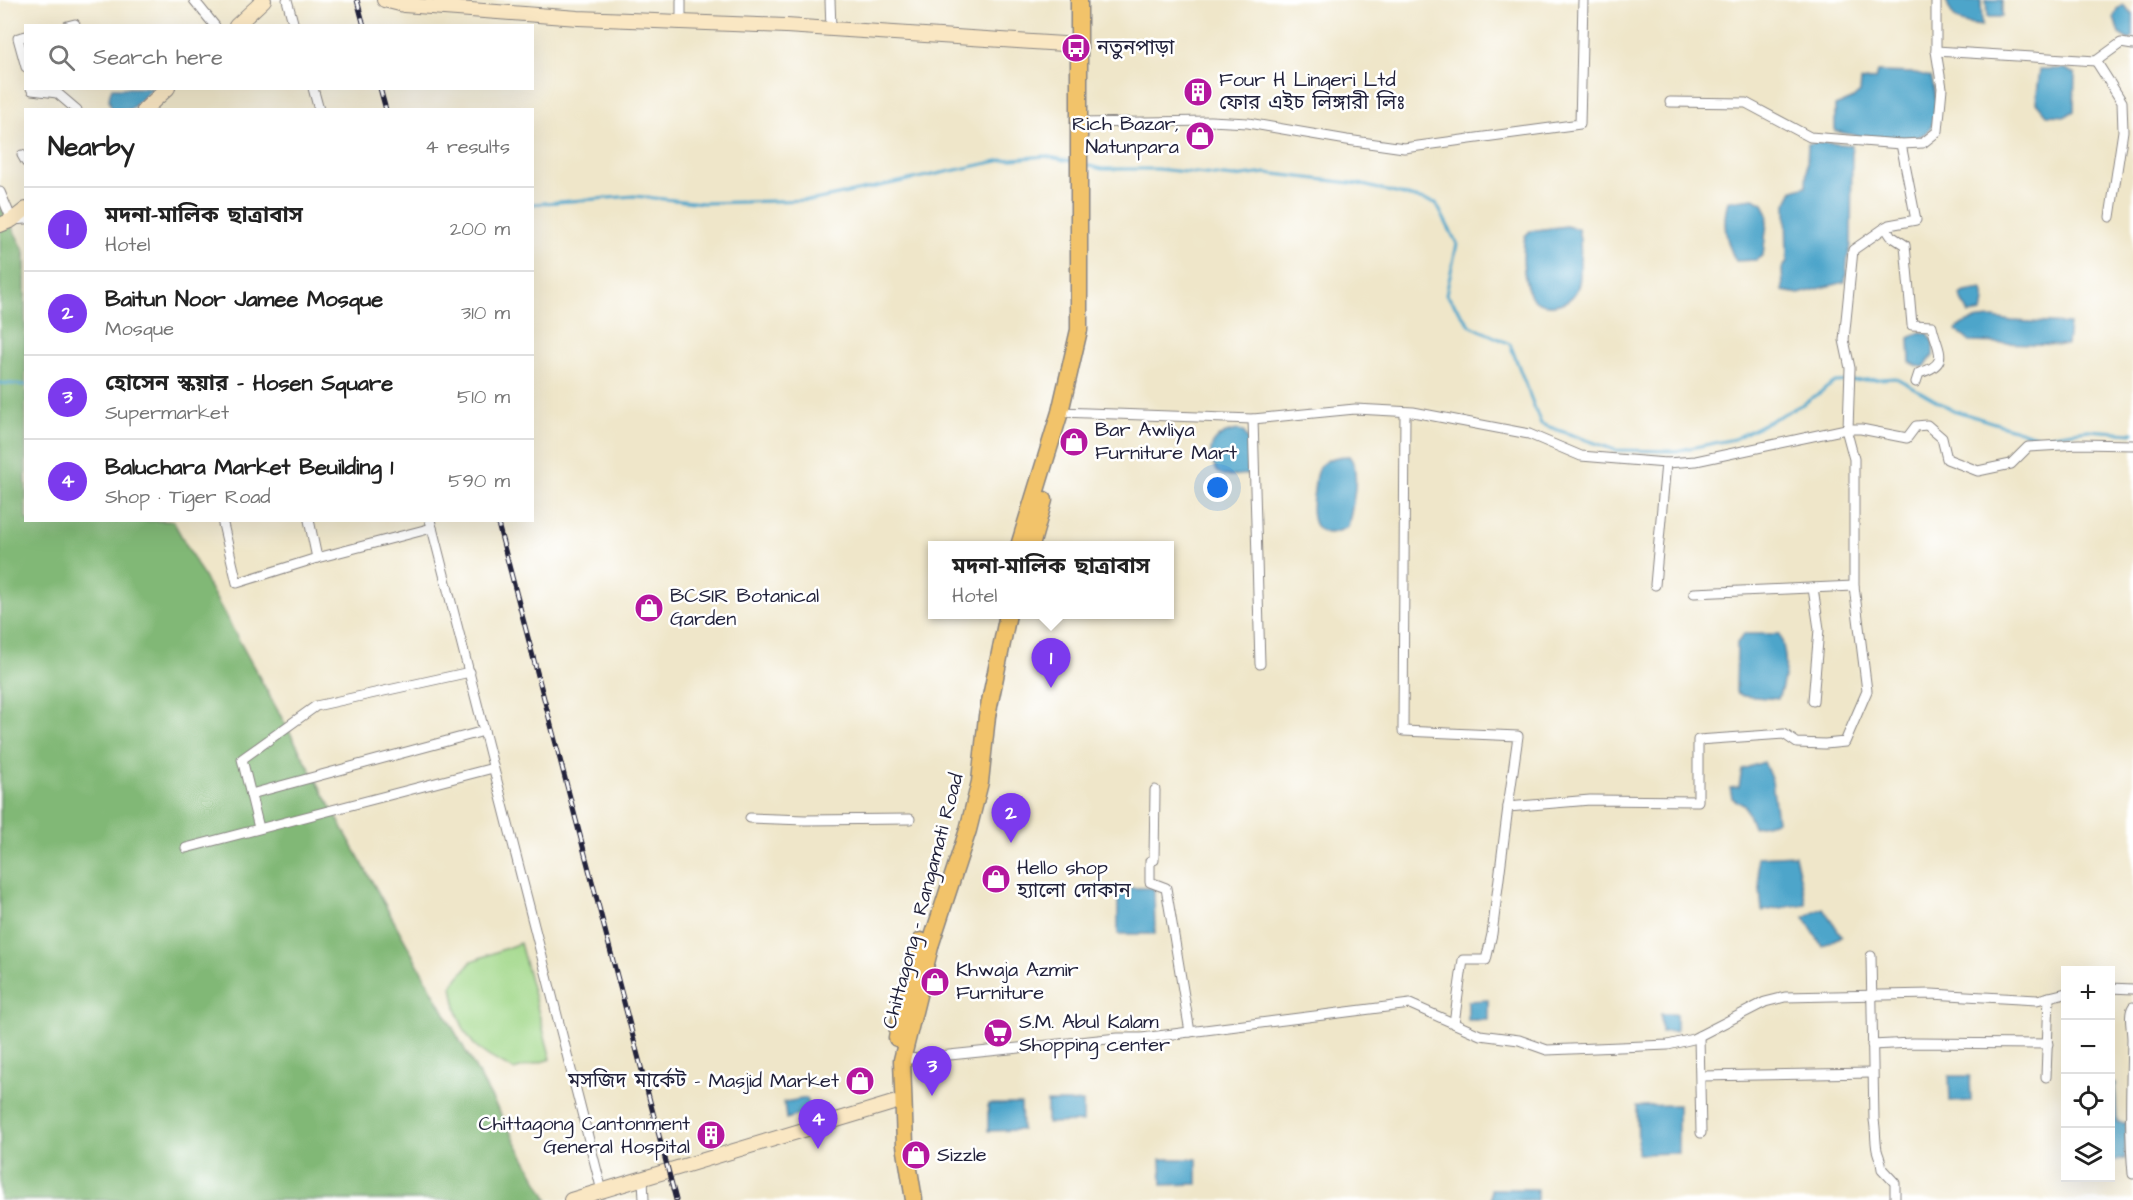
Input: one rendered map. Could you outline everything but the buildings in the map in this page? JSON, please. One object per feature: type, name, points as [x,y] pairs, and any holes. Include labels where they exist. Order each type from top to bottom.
[{"type":"highway","points":[[1079,0],[1082,123]]},
{"type":"highway","points":[[1032,541],[1065,412],[1079,330],[1082,123],[1089,0]]},
{"type":"highway","points":[[1020,541],[1065,412]]},
{"type":"highway","name":"Chittagong - Rangamati Road","points":[[904,1200],[897,1164],[893,1103],[901,1011],[912,968],[966,804],[982,698],[997,619]]},
{"type":"highway","name":"Chittagong - Rangamati Road","points":[[914,1200],[905,1145],[898,1060],[931,943],[968,830],[980,782],[987,716],[1007,619]]},
{"type":"street","points":[[194,0],[213,24]]},
{"type":"street","points":[[238,24],[264,0]]},
{"type":"street","points":[[287,0],[293,24]]},
{"type":"street","points":[[384,0],[578,18],[831,29],[1079,45]]},
{"type":"street","points":[[681,0],[681,23]]},
{"type":"street","points":[[830,0],[831,29]]},
{"type":"street","points":[[1082,123],[1210,121],[1248,123],[1404,148],[1580,124],[1584,0]]},
{"type":"street","points":[[1670,102],[1746,103],[1810,137],[1901,144],[1923,142],[1938,131],[1942,88],[1936,51],[1936,0]]},
{"type":"street","points":[[24,36],[18,38],[24,60]]},
{"type":"street","points":[[1936,51],[2096,61],[2121,43],[2133,45]]},
{"type":"street","points":[[2096,61],[2121,102],[2123,131],[2110,217]]},
{"type":"street","points":[[32,90],[57,93],[74,108]]},
{"type":"street","points":[[146,108],[166,90]]},
{"type":"street","points":[[314,90],[318,108]]},
{"type":"street","points":[[2121,102],[2133,101]]},
{"type":"street","points":[[1508,807],[1590,800],[1698,801],[1698,740],[1784,734],[1797,743],[1845,742],[1867,691],[1854,586],[1854,459],[1847,429],[1850,368],[1844,340],[1853,250],[1889,225],[1916,220],[1901,144]]},
{"type":"street","points":[[0,192],[13,221]]},
{"type":"street","points":[[1885,227],[1891,236],[1905,244],[1912,325],[1932,326],[1940,352],[1940,360],[1936,366],[1919,373],[1916,382]]},
{"type":"street","points":[[1065,412],[1253,419],[1355,410],[1405,412],[1528,434],[1581,456],[1666,463],[1696,461],[1847,429],[1861,429],[1907,438],[1916,426],[1927,425],[1942,438],[1947,459],[1978,471],[2011,464],[2028,447],[2079,444],[2133,446]]},
{"type":"street","points":[[1405,412],[1402,731],[1518,736],[1486,960],[1463,960],[1454,1023]]},
{"type":"street","points":[[1253,419],[1260,664]]},
{"type":"street","points":[[1655,585],[1666,463]]},
{"type":"street","points":[[222,522],[237,583],[431,524],[602,1191]]},
{"type":"street","points":[[309,522],[318,558]]},
{"type":"street","points":[[1694,593],[1854,586]]},
{"type":"street","points":[[1813,588],[1819,629],[1813,701]]},
{"type":"street","points":[[260,828],[242,759],[316,706],[470,672]]},
{"type":"street","points":[[251,794],[484,730]]},
{"type":"street","points":[[186,848],[493,768]]},
{"type":"street","points":[[1155,790],[1154,860],[1150,861],[1150,882],[1166,888],[1190,1032]]},
{"type":"street","points":[[750,818],[910,819]]},
{"type":"street","points":[[1871,956],[1872,1073],[1877,1154],[1881,1158],[1882,1169],[1895,1183],[1895,1200]]},
{"type":"street","points":[[2115,988],[2133,988]]},
{"type":"street","points":[[898,1060],[1190,1032],[1410,1004],[1480,1035],[1520,1040],[1547,1050],[1668,1045],[1699,1036],[1765,1002],[1785,997],[1931,994],[2037,1000],[2061,994]]},
{"type":"street","points":[[2046,1077],[2049,997]]},
{"type":"street","points":[[2133,1007],[2131,1010],[2130,1095],[2133,1174]]},
{"type":"street","points":[[1699,1036],[1701,1133]]},
{"type":"street","points":[[1872,1045],[2048,1044]]},
{"type":"street","points":[[1701,1076],[1872,1073]]},
{"type":"street","points":[[571,1200],[893,1103]]},
{"type":"street","points":[[643,1179],[644,1200]]},
{"type":"green space","points":[[0,205],[24,250],[24,522],[174,522],[548,1200],[0,1200]]},
{"type":"green space","points":[[520,943],[551,1059],[514,1070],[487,1055],[465,1032],[455,1004],[452,985],[472,961]]},
{"type":"water","points":[[1946,0],[1981,0],[1982,26],[1963,23],[1955,18]]},
{"type":"water","points":[[1986,0],[2002,0],[2002,17],[1987,17]]},
{"type":"water","points":[[2123,5],[2133,14],[2133,37],[2129,40],[2119,34],[2114,17],[2117,9]]},
{"type":"water","points":[[2040,69],[2065,69],[2075,74],[2074,111],[2066,116],[2047,115],[2036,102]]},
{"type":"water","points":[[1877,72],[1916,73],[1931,77],[1936,108],[1933,123],[1924,134],[1916,138],[1893,140],[1835,131],[1835,106],[1852,99],[1860,92],[1861,81],[1875,79]]},
{"type":"water","points":[[111,90],[151,90],[132,108],[112,108]]},
{"type":"water","points":[[1815,142],[1852,145],[1851,246],[1845,282],[1799,294],[1783,291],[1782,269],[1787,262],[1786,204],[1793,190],[1806,186],[1808,144]]},
{"type":"water","points":[[1754,198],[1763,203],[1768,215],[1763,255],[1756,260],[1736,261],[1726,232],[1725,217],[1728,201]]},
{"type":"water","points":[[1566,226],[1578,229],[1579,233],[1581,249],[1578,286],[1571,298],[1566,301],[1546,305],[1535,300],[1528,290],[1523,258],[1525,236],[1530,231]]},
{"type":"water","points":[[1982,289],[1984,301],[1982,312],[1969,314],[1960,295]]},
{"type":"water","points":[[1993,318],[2069,324],[2067,345],[1970,342],[1956,330],[1968,322]]},
{"type":"water","points":[[1920,332],[1928,333],[1933,343],[1933,356],[1924,367],[1910,362],[1909,338]]},
{"type":"water","points":[[1239,430],[1244,432],[1249,443],[1248,474],[1222,475],[1216,470],[1211,458],[1212,445],[1225,433]]},
{"type":"water","points":[[1349,456],[1353,462],[1355,479],[1354,500],[1348,527],[1327,533],[1316,526],[1313,519],[1317,473],[1322,464],[1328,460]]},
{"type":"water","points":[[1744,634],[1780,634],[1785,666],[1778,699],[1743,696],[1736,692],[1737,643]]},
{"type":"water","points":[[1764,762],[1772,781],[1777,821],[1753,827],[1745,806],[1732,798],[1730,788],[1739,787],[1742,769]]},
{"type":"water","points":[[1795,855],[1806,904],[1762,911],[1757,857]]},
{"type":"water","points":[[1118,888],[1154,888],[1155,934],[1118,934]]},
{"type":"water","points":[[1823,908],[1842,936],[1822,946],[1804,917]]},
{"type":"water","points":[[1488,1000],[1488,1020],[1468,1020],[1468,1001]]},
{"type":"water","points":[[1661,1014],[1676,1014],[1676,1031],[1661,1032]]},
{"type":"water","points":[[1949,1076],[1970,1076],[1971,1101],[1950,1102]]},
{"type":"water","points":[[2115,1083],[2117,1122],[2126,1123],[2125,1159],[2115,1160]]},
{"type":"water","points":[[807,1098],[811,1112],[786,1119],[784,1102]]},
{"type":"water","points":[[1047,1102],[1083,1102],[1083,1122],[1047,1123]]},
{"type":"water","points":[[988,1104],[1021,1104],[1022,1130],[988,1131]]},
{"type":"water","points":[[1678,1105],[1678,1153],[1638,1154],[1637,1106]]},
{"type":"water","points":[[1161,1159],[1197,1159],[1197,1184],[1162,1185]]},
{"type":"water","points":[[1491,1189],[1537,1189],[1537,1200],[1491,1200]]},
{"type":"waterway","points":[[534,204],[634,196],[703,203],[814,200],[1003,160],[1045,156],[1074,162]]},
{"type":"waterway","points":[[1086,165],[1102,169],[1157,169],[1234,177],[1266,173],[1359,184],[1436,203],[1457,244],[1446,294],[1471,326],[1510,344],[1541,424],[1615,450],[1676,451],[1734,439],[1805,403],[1835,382],[1896,378],[1953,410],[2039,437],[2087,430],[2133,433]]},
{"type":"waterway","points":[[0,383],[24,385]]},
{"type":"railway","points":[[357,0],[363,24]]},
{"type":"railway","points":[[381,90],[385,108]]},
{"type":"railway","points":[[498,522],[676,1200]]},
{"type":"place","name":"নতুনপাড়া","points":[[1076,48]]},
{"type":"place","name":"Four H Lingeri Ltd ফোর এইচ লিঙ্গারী লিঃ","points":[[1198,92]]},
{"type":"place","name":"Rich Bazar, Natunpara","points":[[1200,136]]},
{"type":"place","name":"Bar Awliya Furniture Mart","points":[[1074,442]]},
{"type":"place","name":"BCSIR Botanical Garden","points":[[649,608]]},
{"type":"place","name":"মদনা-মালিক ছাত্রাবাস","points":[[1051,688]]},
{"type":"place","name":"Baitun Noor Jamee Mosque","points":[[1011,843]]},
{"type":"place","name":"Hello shop হ্যালো দোকান","points":[[996,879]]},
{"type":"place","name":"Khwaja Azmir Furniture","points":[[935,982]]},
{"type":"place","name":"S.M. Abul Kalam Shopping center","points":[[998,1033]]},
{"type":"place","name":"মসজিদ মার্কেট - Masjid Market","points":[[860,1081]]},
{"type":"place","name":"হোসেন স্কয়ার - Hosen Square","points":[[932,1096]]},
{"type":"place","name":"Chittagong Cantonment General Hospital","points":[[711,1135]]},
{"type":"place","name":"Baluchara Market Beuilding 1","points":[[818,1149]]},
{"type":"place","name":"Sizzle","points":[[916,1155]]}]
